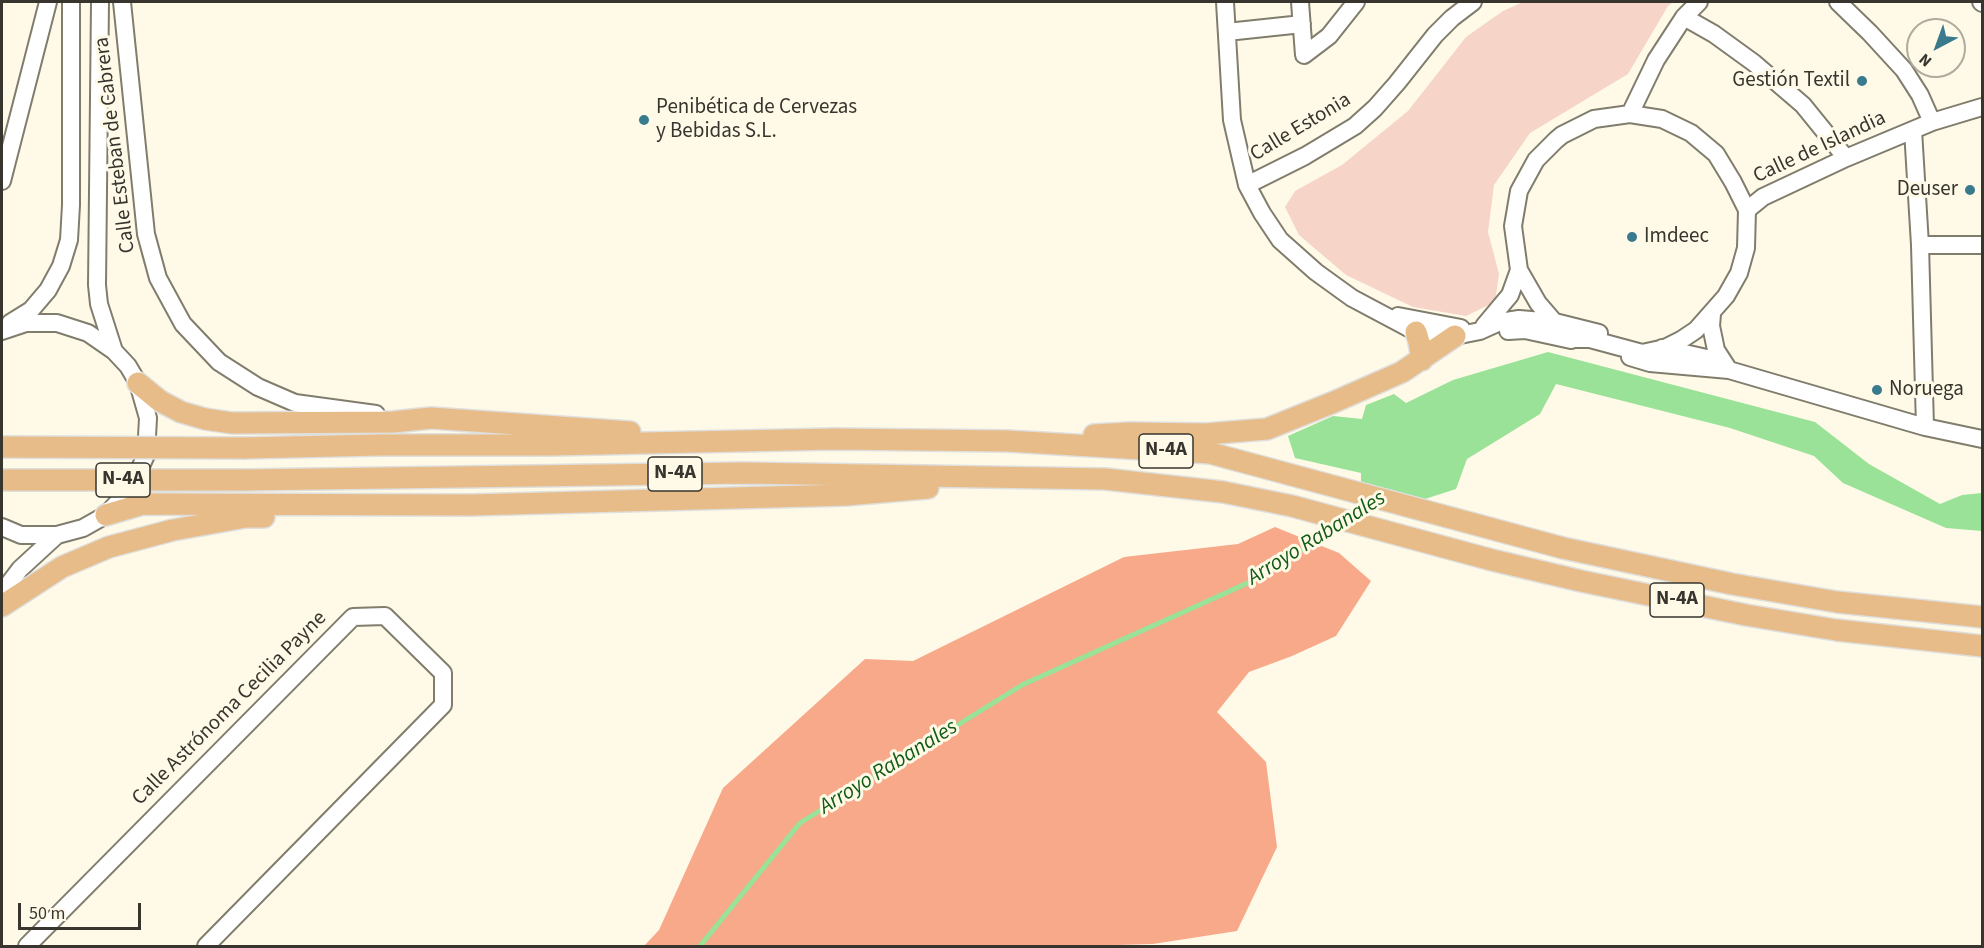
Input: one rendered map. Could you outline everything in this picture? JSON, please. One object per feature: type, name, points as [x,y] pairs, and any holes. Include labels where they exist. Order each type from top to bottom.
[{"type":"main road","points":[[1416,332],[1422,360]]},
{"type":"main road","points":[[1007,441],[1129,433],[1206,434],[1267,429],[1402,372],[1455,336]]},
{"type":"main road","points":[[138,383],[160,401],[181,412],[232,423],[393,422],[431,418],[765,441]]},
{"type":"main road","name":"N-4A","points":[[2,447],[552,446],[765,441],[1007,441],[1210,453],[1563,548],[1732,584],[1837,602],[1983,617]]},
{"type":"main road","name":"N-4A","points":[[2,480],[244,480],[744,473],[1105,479],[1223,492],[1292,506],[1503,562],[1746,615],[1847,632],[1983,646]]},
{"type":"main road","points":[[106,515],[143,504],[471,506],[846,495],[945,486],[1105,479]]},
{"type":"main road","points":[[2,606],[62,567],[109,547],[173,530],[246,517],[399,513],[471,506]]},
{"type":"street","points":[[2,182],[48,2]]},
{"type":"street","name":"Calle Esteban de Cabrera","points":[[2,330],[31,310],[48,290],[61,266],[69,240],[71,2]]},
{"type":"street","name":"Calle Esteban de Cabrera","points":[[100,2],[97,285],[99,304],[114,351]]},
{"type":"street","name":"Calle Esteban de Cabrera","points":[[122,2],[146,234],[158,278],[183,324],[219,362],[258,387],[296,403],[351,411],[431,418]]},
{"type":"street","points":[[1225,2],[1232,120],[1247,185],[1280,240],[1316,272],[1352,298],[1416,332],[1455,336],[1480,331],[1525,330],[1569,339],[1650,363],[1729,370],[1925,427],[1983,439]]},
{"type":"street","points":[[1300,2],[1304,55],[1329,36],[1356,2]]},
{"type":"street","name":"Calle Estonia","points":[[1247,185],[1305,156],[1355,126],[1397,83],[1435,34],[1473,2]]},
{"type":"street","points":[[1630,114],[1656,60],[1684,17],[1699,2]]},
{"type":"street","points":[[1838,2],[1904,70],[1920,94],[1932,122]]},
{"type":"street","points":[[1684,17],[1714,34],[1754,63],[1803,105],[1846,158]]},
{"type":"street","points":[[1227,32],[1302,24]]},
{"type":"street","name":"Calle de Islandia","points":[[1747,210],[1763,197],[1846,158],[1932,122],[1983,107]]},
{"type":"street","points":[[1630,114],[1662,119],[1691,133],[1716,154],[1747,210],[1746,248],[1739,273],[1726,296],[1696,330],[1665,348],[1642,353],[1590,339],[1569,339],[1538,303],[1519,270],[1513,226],[1519,191],[1536,160],[1562,135],[1594,119],[1630,114]]},
{"type":"street","name":"Calle de Islandia","points":[[1914,130],[1925,427]]},
{"type":"street","points":[[1920,245],[1983,245]]},
{"type":"street","points":[[1480,331],[1510,296],[1519,270]]},
{"type":"street","points":[[1382,314],[1480,331],[1500,322],[1519,319],[1555,322],[1711,359],[1729,370]]},
{"type":"street","points":[[1712,314],[1711,326],[1716,350],[1729,370]]},
{"type":"street","points":[[2,330],[26,323],[57,324],[88,333],[114,351],[128,366],[138,383],[148,418],[146,455],[131,489],[106,515],[83,528],[57,536],[21,535],[2,527]]},
{"type":"street","points":[[2,593],[20,569],[57,536]]},
{"type":"street","name":"Calle Astrónoma Cecilia Payne","points":[[27,946],[353,617],[385,616],[442,673],[443,705],[206,946]]},
{"type":"shaded area","points":[[1523,2],[1673,2],[1668,6],[1628,74],[1530,133],[1494,185],[1488,232],[1499,274],[1495,302],[1466,316],[1413,307],[1346,275],[1299,235],[1285,207],[1295,191],[1342,165],[1408,111],[1466,37],[1503,11]]},
{"type":"shaded area","points":[[1548,352],[1815,422],[1869,464],[1940,504],[1962,495],[1982,493],[1982,531],[1946,528],[1843,483],[1814,456],[1730,428],[1556,384],[1540,414],[1467,459],[1456,489],[1425,499],[1361,482],[1361,473],[1295,458],[1288,436],[1333,416],[1362,419],[1366,405],[1394,394],[1406,403],[1453,380]]},
{"type":"shaded area","points":[[1275,527],[1339,553],[1371,581],[1336,636],[1249,672],[1217,712],[1266,762],[1277,847],[1237,931],[1153,944],[1116,946],[644,946],[659,930],[723,788],[865,659],[913,661],[1124,557],[1238,544]]},
{"type":"waterway","name":"Arroyo Rabanales","points":[[1354,516],[1374,503]]},
{"type":"waterway","name":"Arroyo Rabanales","points":[[700,946],[800,823],[1022,685],[1252,581],[1339,526]]},
{"type":"place","name":"Gestión Textil","points":[[1862,81]]},
{"type":"place","name":"Penibética de Cervezas y Bebidas S.L.","points":[[644,120]]},
{"type":"place","name":"Deuser","points":[[1970,190]]},
{"type":"place","name":"Imdeec","points":[[1632,237]]},
{"type":"place","name":"Noruega","points":[[1877,390]]}]
